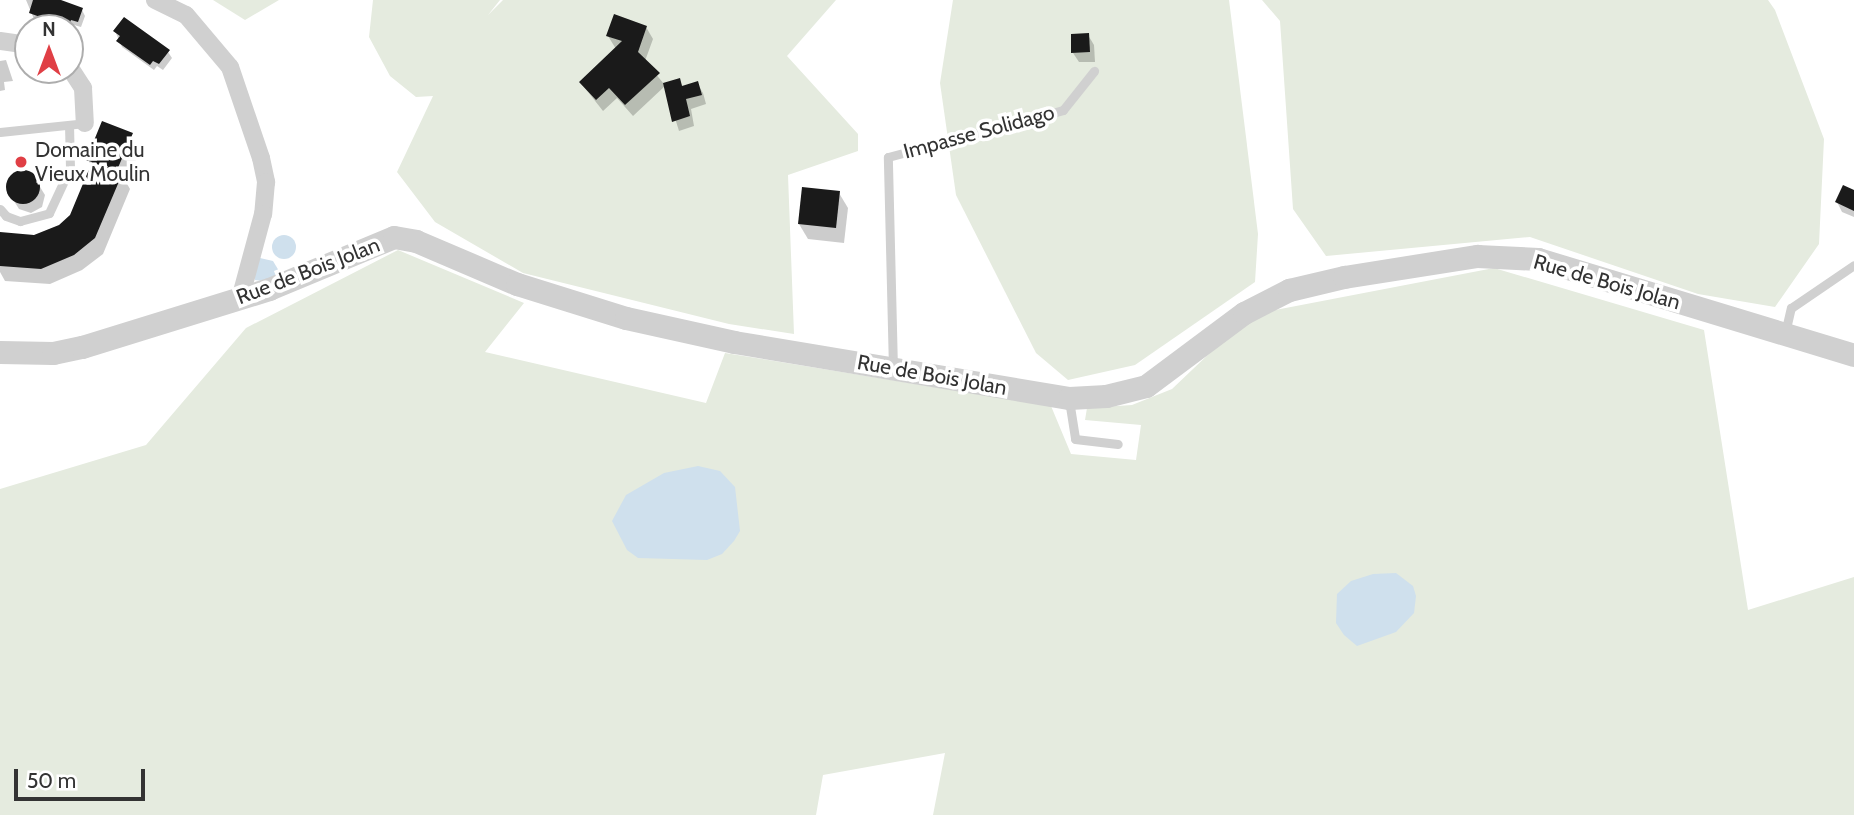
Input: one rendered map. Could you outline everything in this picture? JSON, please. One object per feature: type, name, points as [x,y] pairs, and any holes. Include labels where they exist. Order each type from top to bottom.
[{"type":"street","points":[[155,0],[186,15],[230,66],[261,158],[266,182],[263,214],[240,299]]},
{"type":"street","points":[[77,124],[83,88],[80,84]]},
{"type":"street","name":"Rue de Bois Jolan","points":[[0,352],[52,353],[82,347],[240,299],[394,237],[416,241],[517,284],[626,318],[734,342],[1069,398],[1106,397],[1146,386],[1244,313],[1289,290],[1345,276],[1477,256],[1538,259],[1854,355]]},
{"type":"lane","name":"Impasse Solidago","points":[[893,369],[888,157],[1063,110],[1094,71]]},
{"type":"lane","points":[[0,132],[77,124],[70,168],[49,213],[20,221],[6,216],[0,209]]},
{"type":"lane","points":[[1785,332],[1791,308],[1854,265]]},
{"type":"lane","points":[[1069,398],[1075,439],[1118,444]]},
{"type":"shaded area","points":[[213,0],[279,0],[245,20]]},
{"type":"shaded area","points":[[373,0],[500,0],[488,15],[503,0],[836,0],[787,56],[858,134],[858,151],[788,175],[794,334],[729,324],[523,273],[435,222],[397,172],[433,96],[416,97],[390,76],[369,37]]},
{"type":"shaded area","points":[[953,0],[1229,0],[1258,234],[1255,282],[1135,365],[1068,380],[1036,353],[956,195],[940,83]]},
{"type":"shaded area","points":[[1262,0],[1768,0],[1775,10],[1824,139],[1819,244],[1775,307],[1698,294],[1530,237],[1326,256],[1293,209],[1280,21]]},
{"type":"shaded area","points":[[398,250],[524,303],[485,352],[706,403],[725,353],[1051,406],[1071,454],[1136,460],[1141,425],[1085,420],[1087,408],[1132,405],[1172,389],[1235,329],[1265,312],[1494,268],[1704,330],[1748,610],[1854,577],[1854,815],[933,815],[945,753],[823,775],[816,815],[0,815],[0,489],[146,445],[246,328]]},
{"type":"water","points":[[284,235],[293,238],[296,247],[293,256],[284,259],[275,256],[272,247],[275,238]]},
{"type":"water","points":[[260,258],[273,261],[279,271],[277,277],[270,282],[255,280],[251,263]]},
{"type":"water","points":[[698,466],[720,471],[735,487],[740,531],[734,541],[722,554],[707,560],[638,558],[627,550],[612,521],[626,495],[664,473]]},
{"type":"water","points":[[1396,573],[1413,586],[1416,596],[1414,613],[1396,632],[1357,646],[1344,635],[1336,623],[1337,594],[1351,581],[1373,574]]},
{"type":"building","points":[[33,0],[61,0],[83,8],[81,14],[29,13]]},
{"type":"building","points":[[614,14],[647,26],[638,52],[660,73],[625,105],[609,88],[596,100],[579,82],[622,41],[606,36]]},
{"type":"building","points":[[124,17],[170,50],[159,64],[153,61],[150,65],[116,41],[120,36],[113,31]]},
{"type":"building","points":[[1089,33],[1090,52],[1071,53],[1071,34]]},
{"type":"building","points":[[680,78],[682,86],[698,81],[702,95],[686,99],[690,116],[672,122],[663,83]]},
{"type":"building","points":[[102,121],[133,133],[117,170],[123,172],[95,238],[74,255],[41,269],[0,266],[0,232],[34,235],[59,225],[70,215],[92,162],[86,160]]},
{"type":"building","points":[[23,170],[35,175],[40,187],[35,199],[23,204],[11,199],[6,187],[11,175]]},
{"type":"building","points":[[1843,185],[1854,190],[1854,211],[1835,202]]},
{"type":"building","points":[[802,187],[840,191],[836,228],[798,224]]},
{"type":"place","name":"Domaine du Vieux Moulin","points":[[21,162]]}]
